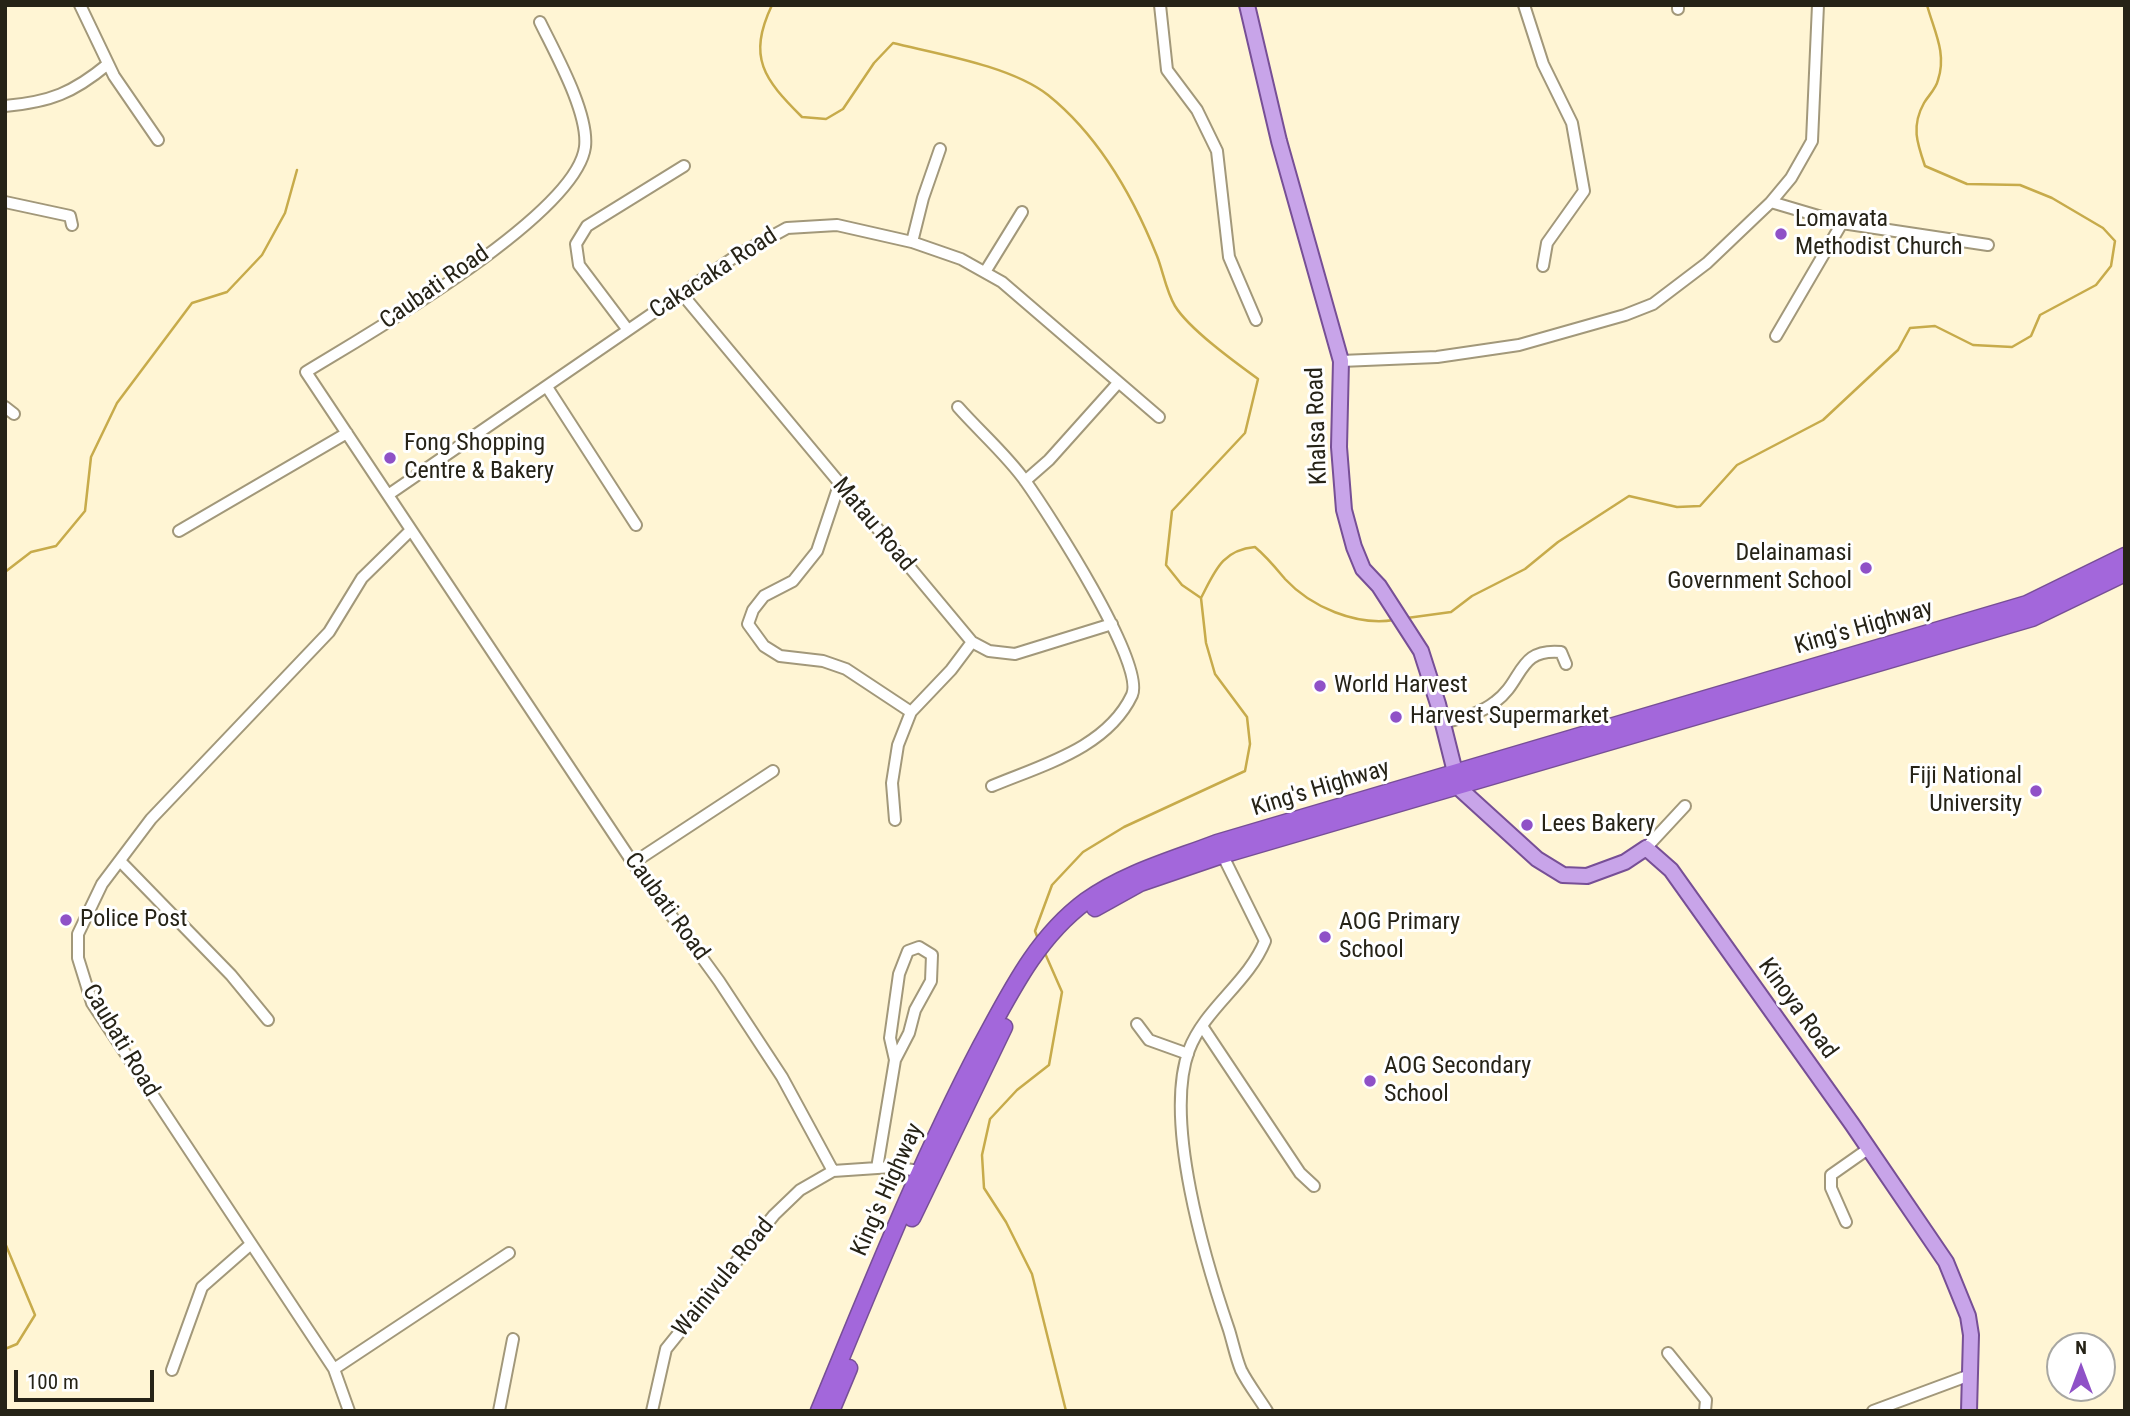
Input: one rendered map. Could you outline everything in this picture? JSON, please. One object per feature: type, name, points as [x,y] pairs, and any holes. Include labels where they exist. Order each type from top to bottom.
[{"type":"highway","name":"King's Highway","points":[[1458,780],[2027,604],[2125,556]]},
{"type":"highway","name":"King's Highway","points":[[831,1411],[927,1172],[953,1099],[1035,960],[1048,944],[1116,895],[1220,849],[2032,618],[2125,573]]},
{"type":"highway","name":"King's Highway","points":[[819,1411],[927,1172]]},
{"type":"main road","name":"Khalsa Road","points":[[1247,5],[1261,75],[1341,361],[1339,447],[1344,510],[1363,569],[1401,619],[1421,651],[1458,780]]},
{"type":"main road","points":[[1458,780],[1537,859],[1563,875],[1587,876],[1625,862],[1646,848]]},
{"type":"main road","name":"Kinoya Road","points":[[1646,848],[1671,870],[1868,1149],[1949,1269],[1968,1316],[1971,1335],[1969,1411]]},
{"type":"street","points":[[80,5],[108,64],[159,140]]},
{"type":"street","points":[[1160,5],[1167,70],[1197,110],[1217,151],[1229,257],[1256,320]]},
{"type":"street","points":[[1524,5],[1543,64],[1572,123],[1584,191],[1547,243],[1543,266]]},
{"type":"street","points":[[1341,361],[1437,356],[1518,345],[1625,315],[1653,304],[1707,263],[1771,202],[1791,178],[1812,141],[1818,5]]},
{"type":"street","name":"Caubati Road","points":[[540,22],[574,92],[585,146],[577,169],[556,197],[529,222],[419,302],[306,372],[633,863],[719,981],[782,1077],[833,1171]]},
{"type":"street","points":[[5,106],[43,103],[82,86],[108,64]]},
{"type":"street","points":[[912,242],[923,198],[940,149]]},
{"type":"street","points":[[628,330],[579,265],[576,244],[587,226],[684,166]]},
{"type":"street","points":[[5,202],[69,216],[72,225]]},
{"type":"street","points":[[1771,202],[1842,223],[1988,245]]},
{"type":"street","points":[[985,272],[1022,212]]},
{"type":"street","points":[[1776,336],[1842,223]]},
{"type":"street","name":"Cakacaka Road","points":[[388,495],[736,256],[787,228],[837,225],[912,242],[961,259],[1002,282],[1159,417]]},
{"type":"street","name":"Matau Road","points":[[682,294],[972,642]]},
{"type":"street","points":[[1026,481],[1049,460],[1118,383]]},
{"type":"street","points":[[547,387],[636,525]]},
{"type":"street","points":[[958,407],[1026,481],[1112,624],[1133,678],[1134,692],[1122,712],[1106,730],[1078,750],[992,786]]},
{"type":"street","points":[[179,531],[347,433]]},
{"type":"street","points":[[839,485],[817,551],[793,581],[764,596],[753,610],[748,624],[764,646],[780,656],[823,661],[846,669],[911,712]]},
{"type":"street","name":"Caubati Road","points":[[349,1411],[334,1369],[92,1003],[82,977],[78,934],[88,908],[151,819],[328,632],[362,578],[411,530]]},
{"type":"street","points":[[895,820],[892,783],[898,745],[911,712],[951,670],[972,642],[989,651],[1015,654],[1112,624]]},
{"type":"street","points":[[1443,723],[1475,714],[1497,702],[1527,660],[1543,651],[1562,652],[1566,664]]},
{"type":"street","points":[[633,863],[773,771]]},
{"type":"street","points":[[1646,848],[1685,806]]},
{"type":"street","points":[[1220,849],[1265,941],[1246,974],[1202,1026],[1188,1054],[1182,1097],[1184,1146],[1204,1247],[1241,1370],[1267,1411]]},
{"type":"street","points":[[120,861],[231,975],[268,1020]]},
{"type":"street","points":[[877,1168],[895,1060],[909,1033],[915,1010],[931,981],[932,955],[919,947],[908,951],[900,974],[890,1038],[895,1060]]},
{"type":"street","points":[[1137,1024],[1149,1040],[1188,1054]]},
{"type":"street","points":[[1202,1026],[1300,1172],[1314,1186]]},
{"type":"street","points":[[1846,1222],[1831,1188],[1831,1175],[1868,1149]]},
{"type":"street","points":[[833,1171],[877,1168],[927,1172]]},
{"type":"street","name":"Wainivula Road","points":[[652,1411],[666,1349],[774,1215],[800,1191],[833,1171]]},
{"type":"street","points":[[172,1370],[202,1287],[251,1244]]},
{"type":"street","points":[[334,1369],[509,1252]]},
{"type":"street","points":[[499,1411],[513,1339]]},
{"type":"street","points":[[1668,1353],[1706,1400],[1705,1411]]},
{"type":"street","points":[[1873,1411],[1970,1375]]},
{"type":"waterway","points":[[772,5],[761,40],[763,67],[778,91],[802,117],[826,119],[843,109],[874,63],[893,43],[995,69],[1015,76],[1048,95],[1083,129],[1113,168],[1148,234],[1175,306],[1191,325],[1258,379],[1245,433],[1172,511],[1166,565],[1182,585],[1201,598],[1206,643],[1215,674],[1247,717],[1250,744],[1245,771],[1124,827],[1083,852],[1052,885],[1035,931],[1038,939]]},
{"type":"waterway","points":[[1407,618],[1451,612],[1472,596],[1525,569],[1558,542],[1629,496],[1677,507],[1700,506],[1737,465],[1823,420],[1898,350],[1910,328],[1935,326],[1973,345],[2012,347],[2031,336],[2040,315],[2096,285],[2111,266],[2115,241],[2103,228],[2052,198],[2020,185],[1967,184],[1925,166],[1916,127],[1920,111],[1937,83],[1941,61],[1927,5]]},
{"type":"waterway","points":[[5,572],[31,552],[56,546],[85,511],[91,457],[117,403],[192,303],[227,292],[262,255],[285,213],[297,170]]},
{"type":"waterway","points":[[1201,598],[1227,557],[1255,547],[1296,589],[1321,606],[1365,620],[1394,620]]},
{"type":"waterway","points":[[1044,951],[1062,992],[1049,1065],[1017,1090],[990,1119],[982,1155],[984,1188],[1006,1222],[1032,1274],[1066,1411]]},
{"type":"waterway","points":[[5,1243],[35,1315],[17,1344],[5,1349]]},
{"type":"place","name":"Lomavata Methodist Church","points":[[1781,234]]},
{"type":"place","name":"Fong Shopping Centre & Bakery","points":[[390,458]]},
{"type":"place","name":"Delainamasi Government School","points":[[1866,568]]},
{"type":"place","name":"World Harvest","points":[[1320,686]]},
{"type":"place","name":"Harvest Supermarket","points":[[1396,717]]},
{"type":"place","name":"Fiji National University","points":[[2036,791]]},
{"type":"place","name":"Lees Bakery","points":[[1527,825]]},
{"type":"place","name":"Police Post","points":[[66,920]]},
{"type":"place","name":"AOG Primary School","points":[[1325,937]]},
{"type":"place","name":"AOG Secondary School","points":[[1370,1081]]}]
